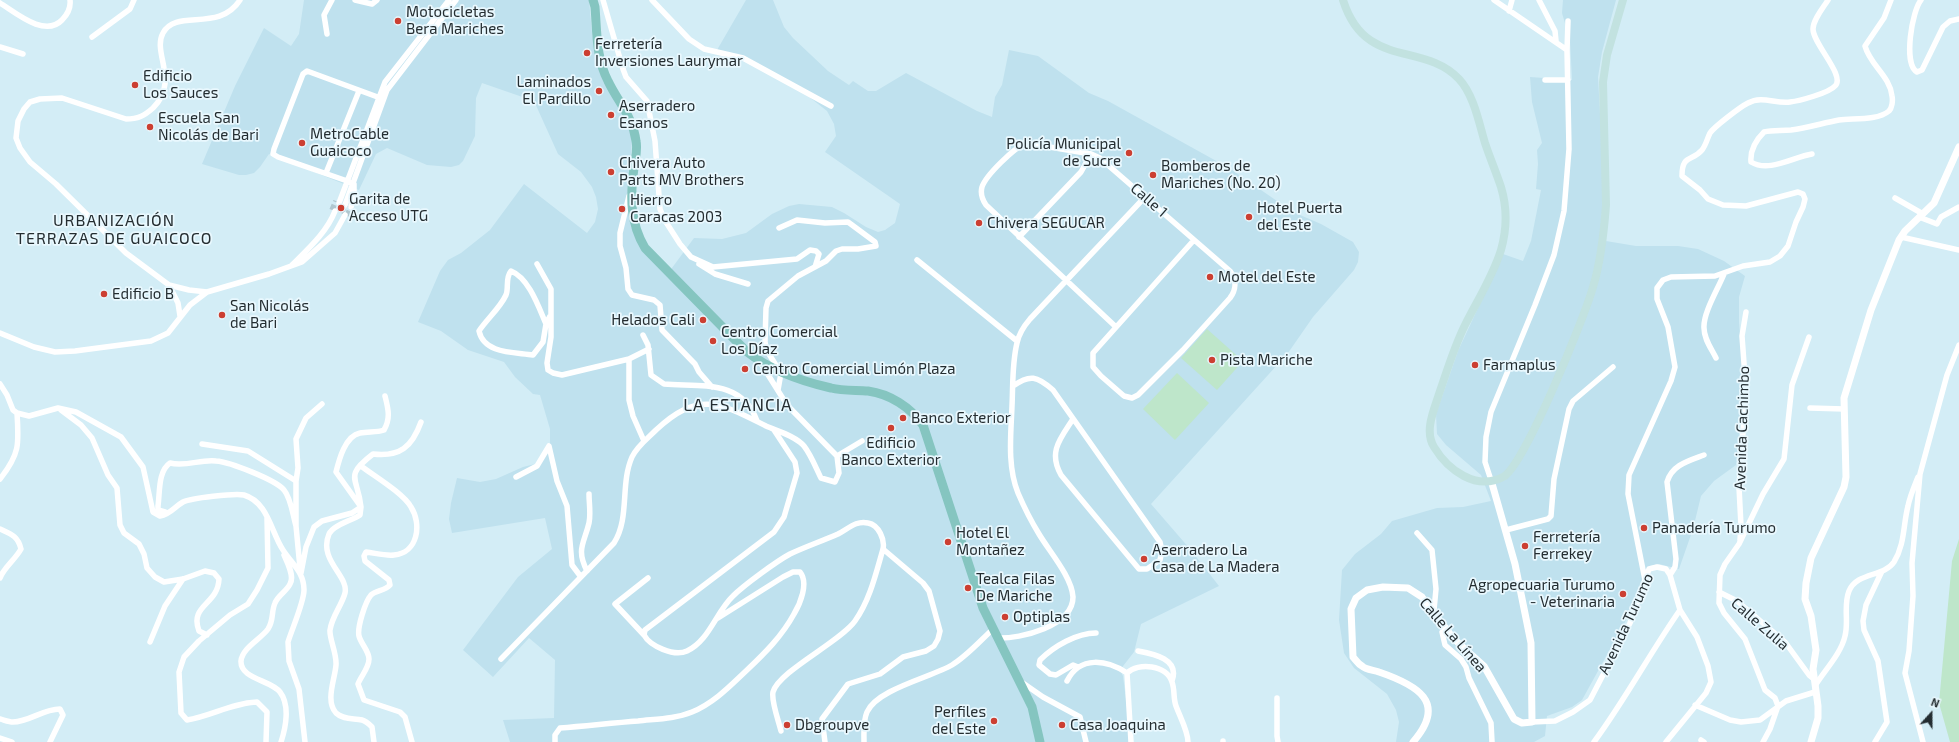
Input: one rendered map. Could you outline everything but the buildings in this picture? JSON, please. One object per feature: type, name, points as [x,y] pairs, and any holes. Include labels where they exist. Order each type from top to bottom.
[{"type":"main road","points":[[592,0],[595,7],[598,50],[602,68],[608,82],[630,118],[637,143],[631,188],[633,219],[637,234],[645,248],[746,351],[760,362],[795,379],[833,389],[884,394],[898,401],[916,415],[923,425],[983,608],[1032,707],[1040,742]]},
{"type":"main road","points":[[1343,0],[1351,19],[1373,42],[1392,52],[1418,57],[1440,66],[1451,72],[1460,81],[1474,109],[1501,189],[1506,220],[1501,251],[1455,347],[1433,413],[1430,430],[1431,441],[1434,448],[1456,471],[1471,480],[1480,483],[1504,477],[1517,461],[1548,401],[1594,286],[1606,205],[1604,70],[1623,0]]},
{"type":"street","points":[[0,3],[22,17],[48,27],[55,26],[64,18],[70,6],[70,0]]},
{"type":"street","points":[[92,37],[130,9],[134,0]]},
{"type":"street","points":[[207,292],[189,290],[169,285],[126,253],[56,184],[24,156],[16,138],[18,122],[30,102],[40,99],[56,98],[119,118],[136,119],[143,116],[156,105],[163,92],[165,72],[161,36],[166,28],[183,21],[222,16],[229,12],[240,0]]},
{"type":"street","points":[[327,34],[324,15],[332,0]]},
{"type":"street","points":[[355,0],[372,4],[377,0]]},
{"type":"street","points":[[381,98],[358,91],[307,71],[303,74],[300,80],[273,154],[326,173],[349,185],[354,196],[344,205],[349,185],[381,98],[388,78],[449,0]]},
{"type":"street","points":[[381,98],[427,40],[456,0]]},
{"type":"street","points":[[603,0],[618,58],[625,73],[647,101],[655,141],[660,209],[664,219],[680,244],[691,257],[704,268],[716,274],[748,284]]},
{"type":"street","points":[[652,0],[696,44],[714,52],[743,58],[831,106]]},
{"type":"street","points":[[1494,0],[1556,41],[1567,50]]},
{"type":"street","points":[[1509,11],[1512,0]]},
{"type":"street","points":[[1539,0],[1555,31],[1556,41]]},
{"type":"street","points":[[1645,580],[1628,494],[1629,475],[1672,381],[1675,367],[1668,327],[1657,299],[1657,288],[1663,280],[1671,277],[1715,276],[1743,266],[1770,262],[1780,256],[1788,246],[1805,199],[1803,194],[1798,192],[1746,206],[1723,204],[1708,199],[1700,190],[1682,176],[1682,166],[1687,159],[1702,151],[1714,128],[1748,103],[1760,99],[1789,102],[1829,91],[1836,86],[1838,83],[1838,76],[1817,41],[1813,29],[1814,22],[1828,0]]},
{"type":"street","points":[[1812,154],[1797,157],[1785,163],[1767,166],[1757,166],[1751,162],[1751,155],[1759,136],[1764,132],[1795,129],[1840,120],[1861,120],[1888,111],[1891,107],[1893,98],[1891,89],[1887,80],[1869,56],[1865,46],[1884,18],[1891,0]]},
{"type":"street","points":[[1921,0],[1914,16],[1910,37],[1912,66],[1917,72],[1922,70],[1942,27],[1950,21],[1959,19]]},
{"type":"street","points":[[1532,722],[1531,643],[1506,530],[1485,462],[1486,437],[1491,412],[1554,255],[1564,211],[1569,149],[1567,50],[1568,20]]},
{"type":"street","points":[[0,47],[23,54]]},
{"type":"street","points":[[1545,80],[1568,80]]},
{"type":"street","points":[[326,173],[358,91]]},
{"type":"street","name":"Calle 1","points":[[1116,327],[986,205],[982,198],[982,188],[987,178],[1018,146],[1026,144],[1091,154],[1100,158],[1230,271],[1234,276],[1234,293],[1183,350],[1138,395],[1132,398],[1124,396],[1093,367],[1093,354],[1194,240]]},
{"type":"street","points":[[1812,742],[1818,718],[1815,686],[1816,650],[1811,616],[1805,599],[1806,583],[1811,558],[1844,487],[1846,477],[1844,398],[1870,310],[1901,237],[1934,203],[1959,147]]},
{"type":"street","points":[[1019,236],[1081,172],[1091,154]]},
{"type":"street","points":[[631,188],[620,233],[620,246],[628,289],[632,294],[654,300],[660,306],[662,330],[695,364],[699,372],[712,387]]},
{"type":"street","points":[[864,742],[865,722],[868,710],[876,702],[898,688],[951,666],[995,633],[1009,638],[1025,635],[1057,623],[1070,610],[1073,598],[1072,588],[1038,533],[1018,492],[1010,455],[1013,363],[1017,341],[1022,328],[1145,197]]},
{"type":"street","points":[[1895,198],[1921,216],[1937,224],[1941,218],[1959,207]]},
{"type":"street","points":[[0,333],[50,352],[75,351],[151,341],[168,332],[190,305],[207,292],[290,266],[307,258],[336,231],[340,213],[326,226],[313,244],[290,266]]},
{"type":"street","points":[[778,228],[797,220],[825,223],[848,222],[875,242],[876,246],[858,249],[842,249],[815,267],[798,276],[768,301],[766,308],[765,342],[767,351],[781,373],[778,390]]},
{"type":"street","points":[[1901,237],[1959,250]]},
{"type":"street","points":[[691,257],[713,267],[728,267],[797,259],[810,250],[816,250],[819,254],[819,258],[815,267]]},
{"type":"street","points":[[917,260],[1017,341]]},
{"type":"street","points":[[537,264],[551,289],[551,337],[547,362],[548,370],[562,375],[629,359],[649,349]]},
{"type":"street","points":[[546,324],[526,285],[516,273],[511,271],[508,275],[507,294],[479,331],[481,339],[500,351],[533,355],[543,342],[546,324],[550,316]]},
{"type":"street","points":[[1716,358],[1706,340],[1704,324],[1724,274]]},
{"type":"street","points":[[169,285],[178,303],[180,316]]},
{"type":"street","name":"Avenida Cachimbo","points":[[1739,544],[1741,526],[1739,487],[1746,391],[1742,336],[1746,312]]},
{"type":"street","points":[[643,335],[649,349],[651,375],[659,382],[664,384],[728,389],[742,396],[753,409],[757,421]]},
{"type":"street","points":[[1763,742],[1770,729],[1778,706],[1775,698],[1765,690],[1745,639],[1724,613],[1719,603],[1720,575],[1725,564],[1739,544],[1763,494],[1784,459],[1792,385],[1809,337]]},
{"type":"street","points":[[1695,705],[1730,720],[1741,722],[1760,720],[1770,714],[1778,706],[1815,686],[1845,638],[1848,623],[1846,606],[1849,590],[1864,578],[1882,571],[1893,562],[1900,548],[1904,534],[1908,507],[1920,474],[1947,375],[1957,355],[1959,345]]},
{"type":"street","points":[[629,359],[629,400],[644,441]]},
{"type":"street","points":[[501,659],[614,543],[619,534],[632,457],[644,441],[675,414],[696,406],[707,404],[724,406],[757,421],[804,446],[821,478],[827,481],[835,482],[837,479],[839,463],[837,456],[787,405],[760,362]]},
{"type":"street","points":[[1506,530],[1548,519],[1551,516],[1554,479],[1569,409],[1573,401],[1613,367]]},
{"type":"street","points":[[1012,386],[1024,378],[1031,378],[1043,381],[1053,390],[1160,542],[1162,551],[1160,560],[1153,566],[1147,569],[1139,569],[1061,475],[1056,466],[1054,457],[1058,445],[1073,419]]},
{"type":"street","points":[[0,384],[7,395],[13,410],[17,413],[29,416],[58,408],[76,412],[121,437],[143,467],[153,512],[160,516],[172,512],[183,502],[197,498],[243,495],[256,502],[267,516],[282,549],[291,574],[291,584],[274,604],[273,620],[268,629],[244,654],[241,660],[242,666],[246,673],[259,678],[279,691],[286,706],[284,732],[281,742]]},
{"type":"street","points":[[360,507],[336,472],[339,458],[352,437],[359,433],[375,433],[384,430],[388,424],[389,412],[385,396]]},
{"type":"street","points":[[305,742],[299,689],[288,651],[288,642],[304,592],[297,550],[296,481],[298,468],[296,439],[306,418],[322,404]]},
{"type":"street","points":[[58,408],[81,425],[92,438],[108,475],[117,488],[120,525],[124,533],[139,544],[144,554],[147,568],[155,577],[164,582],[183,579],[206,571],[214,573],[219,579],[219,590],[198,612],[196,623],[199,631],[206,635]]},
{"type":"street","points":[[1810,408],[1844,409]]},
{"type":"street","points":[[0,479],[12,464],[18,447],[17,413]]},
{"type":"street","points":[[374,742],[372,727],[363,720],[343,717],[336,712],[331,700],[336,664],[335,648],[330,632],[334,613],[345,592],[343,579],[331,563],[328,552],[328,538],[329,532],[360,515],[358,488],[353,475],[373,454],[384,456],[405,447],[415,439],[421,422]]},
{"type":"street","points":[[644,635],[645,630],[774,532],[784,517],[797,473],[795,462],[774,430]]},
{"type":"street","points":[[837,456],[862,441]]},
{"type":"street","points":[[202,444],[248,451],[296,481]]},
{"type":"street","points":[[516,477],[537,466],[549,446],[557,481],[567,506],[572,561],[581,578]]},
{"type":"street","points":[[1670,576],[1675,567],[1676,559],[1667,482],[1674,469],[1704,455]]},
{"type":"street","points":[[165,512],[158,510],[158,506],[162,474],[165,466],[170,463],[179,465],[215,461],[225,463],[278,485],[286,491],[296,526]]},
{"type":"street","points":[[361,466],[411,505],[418,523],[416,536],[408,549],[395,555],[366,552],[364,556],[365,561],[389,580],[390,585],[387,588],[372,594],[362,617],[359,636],[370,657],[368,667],[358,684],[362,696],[364,700],[400,712],[405,717],[412,742]]},
{"type":"street","points":[[1920,474],[1912,563],[1913,596],[1910,651],[1906,673],[1923,742]]},
{"type":"street","points":[[587,571],[581,560],[581,543],[589,522],[589,494]]},
{"type":"street","points":[[300,572],[306,547],[314,527],[322,521],[352,513],[360,507]]},
{"type":"street","points":[[266,742],[267,712],[257,702],[243,702],[199,718],[187,720],[181,713],[179,672],[184,658],[206,635],[230,615],[248,604],[257,590],[268,568],[267,516]]},
{"type":"street","points":[[648,578],[615,604],[644,635],[646,640],[656,646],[677,653],[686,652],[699,643],[733,596],[788,555],[840,533],[852,525],[862,522],[870,523],[875,526],[884,543],[883,550],[868,597],[855,621],[838,638],[800,665],[773,691],[772,699],[781,731]]},
{"type":"street","points":[[0,529],[12,534],[19,540],[21,549],[15,559],[2,572],[0,578]]},
{"type":"street","points":[[1417,533],[1432,550],[1436,588],[1434,610]]},
{"type":"street","points":[[282,549],[300,572]]},
{"type":"street","points":[[825,742],[822,719],[848,684],[880,674],[903,657],[926,651],[934,646],[938,639],[940,631],[929,591],[924,583],[883,550]]},
{"type":"street","name":"Avenida Turumo","points":[[1532,722],[1555,721],[1573,712],[1590,700],[1630,623],[1649,569],[1657,567],[1666,569],[1670,576],[1680,610],[1697,636],[1708,666],[1711,682],[1706,693],[1666,742]]},
{"type":"street","points":[[1875,742],[1887,722],[1878,661],[1864,630],[1864,621],[1866,605],[1882,571]]},
{"type":"street","points":[[555,742],[555,734],[560,728],[672,718],[691,712],[707,704],[724,692],[765,653],[787,626],[798,607],[804,583],[804,576],[800,572],[793,572],[783,577],[716,620]]},
{"type":"street","points":[[150,642],[165,606],[183,579]]},
{"type":"street","name":"Calle La Línea","points":[[1413,742],[1422,732],[1428,715],[1427,701],[1418,690],[1400,680],[1362,667],[1353,657],[1351,608],[1356,598],[1367,590],[1383,587],[1408,588],[1422,596],[1434,610],[1454,639],[1484,666],[1514,719],[1522,723],[1532,722]]},
{"type":"street","name":"Calle Zulia","points":[[1719,592],[1737,601],[1785,642],[1815,686]]},
{"type":"street","points":[[1594,742],[1618,710],[1680,610]]},
{"type":"street","points":[[1447,629],[1442,632],[1445,645],[1461,659],[1466,667],[1469,678],[1490,723],[1492,742]]},
{"type":"street","points":[[1078,667],[1073,665],[1056,675],[1050,674],[1039,665],[1040,660],[1076,637],[1087,633],[1096,633]]},
{"type":"street","points":[[1138,650],[1160,655],[1173,670],[1174,675],[1172,681],[1174,701],[1188,742]]},
{"type":"street","points":[[1067,681],[1070,674],[1078,667],[1085,663],[1099,661],[1118,667],[1127,673]]},
{"type":"street","points":[[1127,673],[1131,669],[1149,666],[1165,672],[1172,681]]},
{"type":"street","points":[[1127,673],[1131,742]]},
{"type":"street","points":[[1018,679],[1043,697],[1080,717],[1086,742]]},
{"type":"street","points":[[1277,698],[1278,742]]},
{"type":"street","points":[[0,719],[13,722],[37,716],[51,709],[60,709],[63,715],[50,742]]},
{"type":"street","points":[[0,738],[12,742]]},
{"type":"shaded area","points":[[304,0],[589,0],[592,33],[596,54],[627,113],[632,141],[627,203],[631,227],[669,272],[694,238],[722,239],[746,233],[772,214],[789,206],[799,204],[832,207],[866,227],[878,232],[885,230],[895,223],[900,204],[825,152],[836,136],[834,124],[827,111],[808,96],[770,72],[717,50],[746,0],[773,0],[784,27],[793,38],[828,71],[849,85],[853,81],[868,91],[876,91],[906,73],[977,111],[992,117],[995,97],[1002,85],[1009,50],[1038,56],[1089,93],[1108,101],[1229,168],[1293,212],[1321,224],[1353,242],[1359,252],[1358,262],[1354,270],[1313,317],[1288,353],[1151,504],[1190,549],[1219,586],[1141,624],[1134,652],[1120,670],[1123,676],[1127,708],[1129,742],[510,742],[503,720],[554,718],[555,660],[529,638],[493,677],[463,650],[518,577],[552,549],[545,518],[452,533],[449,519],[451,503],[457,478],[480,482],[496,479],[523,467],[539,463],[550,447],[550,429],[540,395],[533,394],[515,377],[504,362],[468,350],[441,331],[418,322],[440,271],[448,260],[461,253],[490,230],[524,184],[587,233],[595,222],[598,209],[596,197],[592,187],[581,172],[558,154],[534,101],[482,83],[476,98],[475,136],[463,161],[459,165],[451,167],[427,165],[387,148],[376,154],[359,190],[269,154],[254,173],[246,175],[239,175],[202,164],[235,86],[264,28],[291,46],[299,34]]},
{"type":"shaded area","points":[[1563,0],[1616,0],[1602,52],[1598,77],[1604,184],[1600,240],[1636,246],[1678,246],[1698,249],[1724,261],[1745,276],[1739,297],[1742,361],[1741,413],[1736,465],[1714,481],[1701,496],[1693,529],[1679,569],[1659,564],[1650,566],[1643,577],[1625,622],[1582,700],[1572,707],[1547,716],[1545,736],[1534,742],[1396,742],[1399,722],[1396,710],[1387,694],[1354,668],[1344,653],[1339,620],[1342,570],[1355,554],[1381,534],[1392,521],[1437,508],[1463,507],[1491,501],[1481,475],[1446,445],[1437,434],[1436,414],[1458,351],[1503,254],[1523,261],[1531,241],[1541,190],[1536,189],[1538,164],[1537,150],[1542,143],[1532,102],[1530,77],[1572,80],[1570,40],[1562,13]]},
{"type":"green space","name":"Pista Mariche","points":[[1207,329],[1243,361],[1217,390],[1181,358]]},
{"type":"green space","points":[[1177,373],[1209,403],[1175,440],[1143,409]]},
{"type":"green space","points":[[1959,539],[1959,742],[1950,742],[1939,703],[1952,561]]},
{"type":"tunnel","points":[[332,210],[336,201]]},
{"type":"tunnel","points":[[341,213],[345,205]]},
{"type":"tunnel","points":[[347,216],[351,207]]},
{"type":"place","name":"Motocicletas Bera Mariches","points":[[398,21]]},
{"type":"place","name":"Ferretería Inversiones Laurymar","points":[[587,53]]},
{"type":"place","name":"Edificio Los Sauces","points":[[135,85]]},
{"type":"place","name":"Laminados El Pardillo","points":[[599,91]]},
{"type":"place","name":"Aserradero Esanos","points":[[611,115]]},
{"type":"place","name":"Escuela San Nicolás de Bari","points":[[150,127]]},
{"type":"place","name":"MetroCable Guaicoco","points":[[302,143]]},
{"type":"place","name":"Policía Municipal de Sucre","points":[[1129,153]]},
{"type":"place","name":"Chivera Auto Parts MV Brothers","points":[[611,172]]},
{"type":"place","name":"Bomberos de Mariches (No. 20)","points":[[1153,175]]},
{"type":"place","name":"Garita de Acceso UTG","points":[[341,208]]},
{"type":"place","name":"Hierro Caracas 2003","points":[[622,209]]},
{"type":"place","name":"Hotel Puerta del Este","points":[[1249,217]]},
{"type":"place","name":"Chivera SEGUCAR","points":[[979,223]]},
{"type":"place","name":"Motel del Este","points":[[1210,277]]},
{"type":"place","name":"Edificio B","points":[[104,294]]},
{"type":"place","name":"San Nicolás de Bari","points":[[222,315]]},
{"type":"place","name":"Helados Cali","points":[[703,320]]},
{"type":"place","name":"Centro Comercial Los Díaz","points":[[713,341]]},
{"type":"place","name":"Pista Mariche","points":[[1212,360]]},
{"type":"place","name":"Farmaplus","points":[[1475,365]]},
{"type":"place","name":"Centro Comercial Limón Plaza","points":[[745,369]]},
{"type":"place","name":"Banco Exterior","points":[[903,418]]},
{"type":"place","name":"Edificio Banco Exterior","points":[[891,428]]},
{"type":"place","name":"Panadería Turumo","points":[[1644,528]]},
{"type":"place","name":"Hotel El Montañez","points":[[948,542]]},
{"type":"place","name":"Ferretería Ferrekey","points":[[1525,546]]},
{"type":"place","name":"Aserradero La Casa de La Madera","points":[[1144,559]]},
{"type":"place","name":"Tealca Filas De Mariche","points":[[968,588]]},
{"type":"place","name":"Agropecuaria Turumo - Veterinaria","points":[[1623,594]]},
{"type":"place","name":"Optiplas","points":[[1005,617]]},
{"type":"place","name":"Perfiles del Este","points":[[994,721]]},
{"type":"place","name":"Dbgroupve","points":[[787,725]]},
{"type":"place","name":"Casa Joaquina","points":[[1062,725]]},
{"type":"district","name":"URBANIZACIÓN TERRAZAS DE GUAICOCO","points":[[114,230]]},
{"type":"district","name":"LA ESTANCIA","points":[[738,405]]}]
